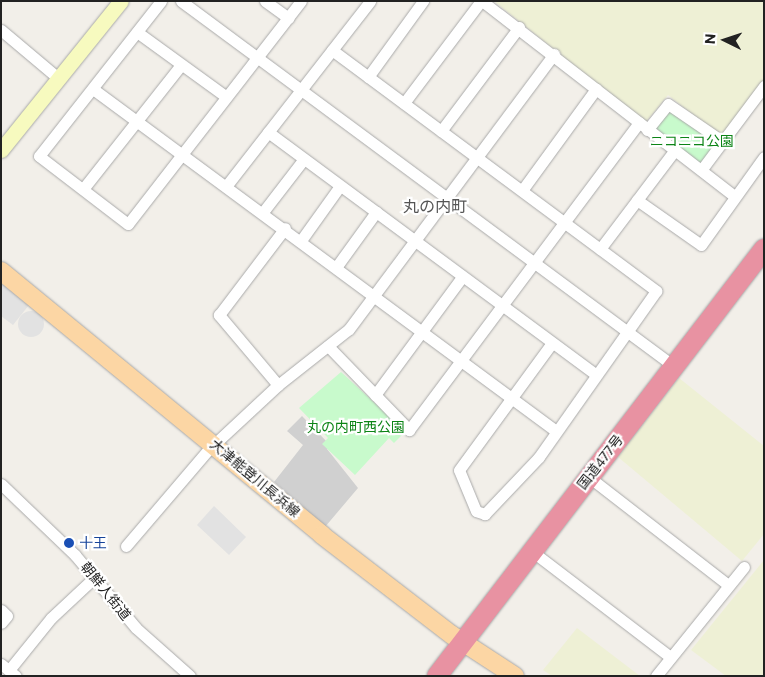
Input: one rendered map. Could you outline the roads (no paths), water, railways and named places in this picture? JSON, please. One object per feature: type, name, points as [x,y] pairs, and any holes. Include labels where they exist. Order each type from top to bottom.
[{"type":"highway","name":"国道477号","points":[[437,676],[466,642],[589,477],[764,249]]},
{"type":"main road","name":"大津能登川長浜線","points":[[1,271],[218,444],[322,535],[515,676]]},
{"type":"street","points":[[1,150],[121,1]]},
{"type":"street","points":[[161,1],[39,156],[128,224],[225,96],[301,1]]},
{"type":"street","points":[[181,1],[675,367]]},
{"type":"street","points":[[265,1],[288,18]]},
{"type":"street","points":[[227,185],[370,1]]},
{"type":"street","points":[[368,77],[423,1]]},
{"type":"street","points":[[404,103],[482,1],[554,54],[674,151],[702,169],[734,196]]},
{"type":"street","points":[[441,130],[519,27]]},
{"type":"street","points":[[2,32],[58,78]]},
{"type":"street","points":[[137,32],[225,96]]},
{"type":"street","points":[[332,50],[477,158],[523,189],[564,223],[656,291],[539,457],[485,514],[476,511],[457,473],[510,396],[552,342]]},
{"type":"street","points":[[126,546],[218,444],[278,386],[349,330],[554,54]]},
{"type":"street","points":[[83,189],[181,65]]},
{"type":"street","points":[[702,169],[764,86]]},
{"type":"street","points":[[92,89],[183,153],[284,228],[302,239],[556,431]]},
{"type":"street","points":[[523,189],[596,89]]},
{"type":"street","points":[[328,346],[409,430],[564,223],[643,126],[668,104],[722,141]]},
{"type":"street","points":[[268,132],[596,375]]},
{"type":"street","points":[[600,249],[674,151]]},
{"type":"street","points":[[637,200],[701,245],[734,196],[764,157]]},
{"type":"street","points":[[262,212],[304,159]]},
{"type":"street","points":[[302,239],[340,186]]},
{"type":"street","points":[[338,266],[376,212]]},
{"type":"street","points":[[278,386],[219,315],[284,228]]},
{"type":"street","points":[[375,395],[462,277]]},
{"type":"street","points":[[589,477],[727,584]]},
{"type":"street","name":"朝鮮人街道","points":[[1,484],[95,577],[136,628],[190,676]]},
{"type":"street","points":[[533,552],[669,656]]},
{"type":"street","points":[[656,676],[669,656],[727,584],[744,567]]},
{"type":"street","points":[[10,672],[51,618],[95,577]]},
{"type":"street","points":[[1,610],[6,616],[1,623]]},
{"type":"place","name":"十王","points":[[69,543]]},
{"type":"district","name":"丸の内町","points":[[435,206]]},
{"type":"park label","name":"ニコニコ公園","points":[[692,141]]},
{"type":"park label","name":"丸の内町西公園","points":[[356,427]]}]
